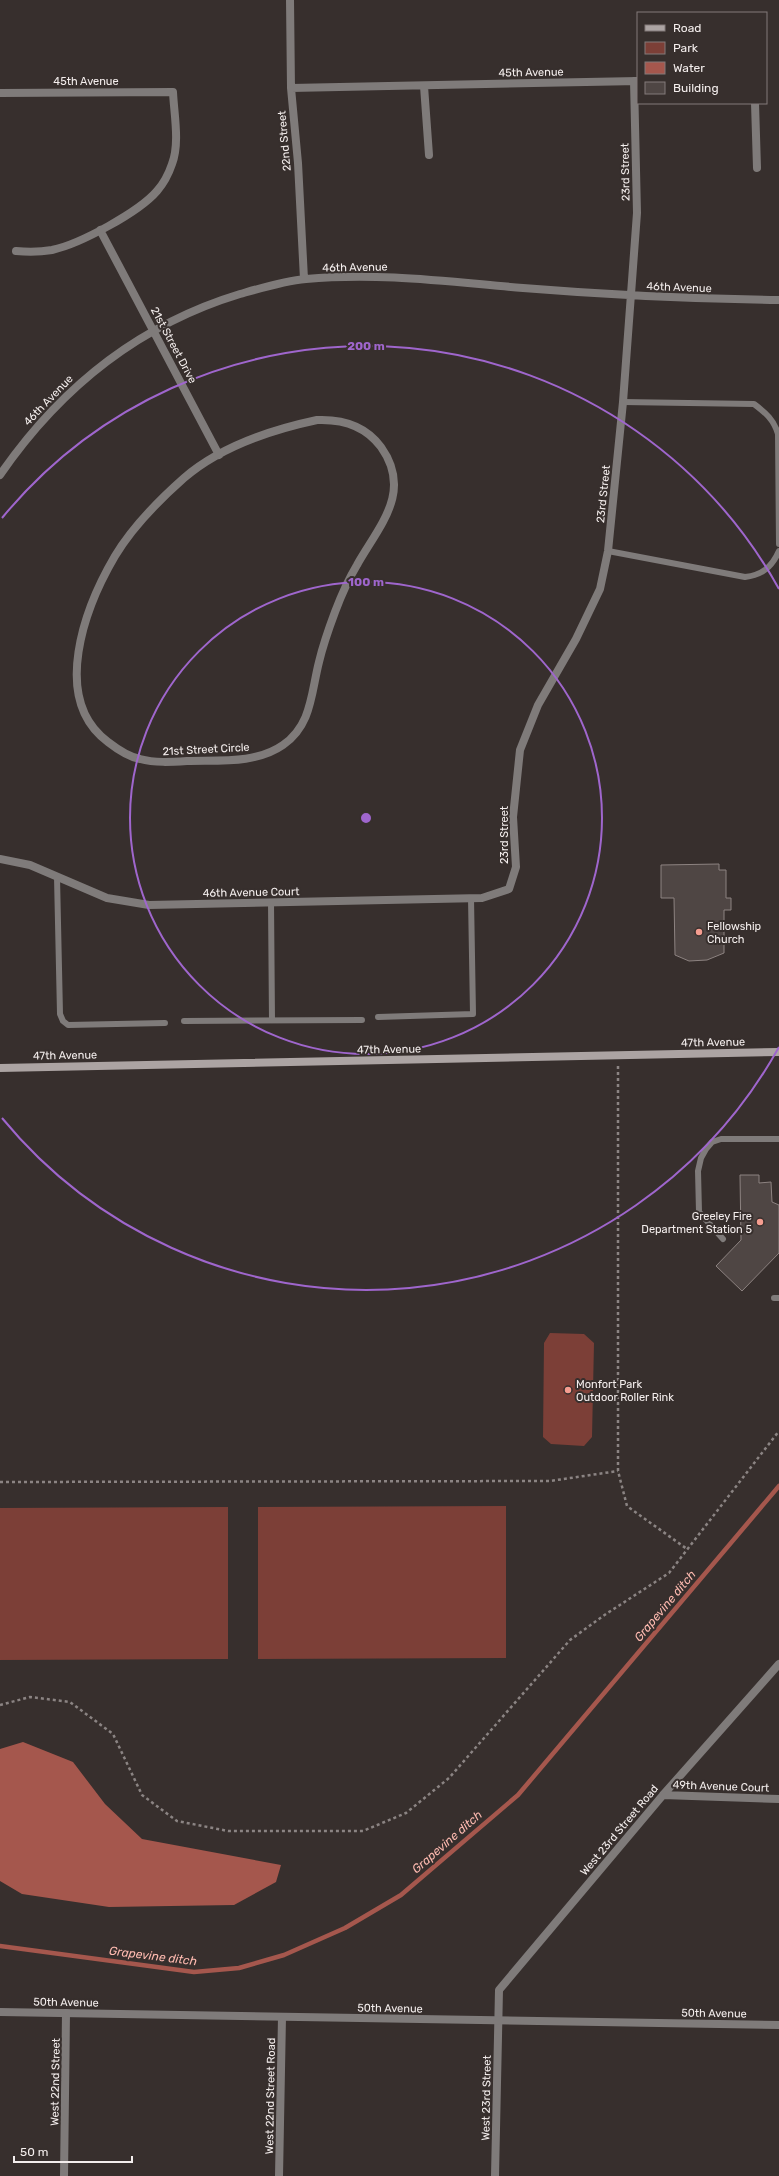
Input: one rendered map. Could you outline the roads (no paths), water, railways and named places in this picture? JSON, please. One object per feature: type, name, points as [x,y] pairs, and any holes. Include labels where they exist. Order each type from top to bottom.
[{"type":"main road","name":"47th Avenue","points":[[0,1068],[779,1052]]},
{"type":"street","name":"22nd Street","points":[[290,0],[291,88],[298,163],[304,279]]},
{"type":"street","name":"45th Avenue","points":[[291,88],[636,81]]},
{"type":"street","name":"23rd Street","points":[[509,889],[516,868],[513,817],[520,750],[538,705],[576,639],[600,589],[608,551],[623,402],[637,213],[636,81]]},
{"type":"street","points":[[424,86],[429,155]]},
{"type":"street","name":"45th Avenue","points":[[0,93],[173,92],[174,156],[164,182],[157,191],[141,205],[100,230]]},
{"type":"street","points":[[755,104],[757,168]]},
{"type":"street","points":[[16,251],[34,252],[53,250],[100,230]]},
{"type":"street","name":"21st Street Drive","points":[[100,230],[219,455]]},
{"type":"street","name":"46th Avenue","points":[[0,475],[22,443],[52,409],[87,377],[118,353],[154,330],[182,315],[219,301],[258,289],[304,279],[384,276],[631,296],[779,300]]},
{"type":"street","name":"21st Street Circle","points":[[317,420],[332,420],[348,423],[363,429],[376,440],[386,454],[391,466],[394,481],[393,499],[387,517],[357,566],[342,595],[327,632],[307,717],[301,727],[285,744],[270,753],[243,759],[159,762],[139,759],[115,748],[102,738],[85,714],[76,687],[79,653],[84,633],[99,586],[116,555],[136,525],[186,476],[219,455],[246,441],[284,427],[317,420]]},
{"type":"street","name":"46th Avenue Court","points":[[0,859],[30,865],[107,898],[149,905],[482,898],[509,889]]},
{"type":"street","name":"West 23rd Street Road","points":[[498,2020],[498,1990],[663,1795],[779,1664]]},
{"type":"street","name":"49th Avenue Court","points":[[663,1795],[779,1799]]},
{"type":"street","name":"50th Avenue","points":[[0,2012],[779,2025]]},
{"type":"street","name":"West 22nd Street","points":[[64,2176],[66,2013]]},
{"type":"street","name":"West 22nd Street Road","points":[[279,2176],[282,2017]]},
{"type":"street","name":"West 23rd Street","points":[[495,2176],[498,2020]]},
{"type":"lane","points":[[623,402],[754,404],[771,418],[778,434],[779,544]]},
{"type":"lane","points":[[608,551],[745,577],[756,576],[766,570],[774,561],[779,551]]},
{"type":"lane","points":[[57,877],[60,1014],[62,1021],[68,1025],[165,1023]]},
{"type":"lane","points":[[378,1017],[473,1014],[471,898]]},
{"type":"lane","points":[[271,902],[272,1020]]},
{"type":"lane","points":[[184,1021],[362,1020]]},
{"type":"lane","points":[[723,1238],[699,1212],[698,1171],[701,1158],[706,1148],[712,1142],[722,1139],[779,1139]]},
{"type":"water","points":[[23,1742],[73,1762],[105,1804],[142,1839],[281,1865],[276,1882],[234,1905],[109,1907],[22,1894],[0,1881],[0,1749]]},
{"type":"waterway","name":"Grapevine ditch","points":[[0,1946],[194,1972],[239,1968],[284,1955],[345,1928],[401,1895],[518,1795],[779,1486]]},
{"type":"place","name":"Fellowship Church","points":[[699,932]]},
{"type":"place","name":"Greeley Fire Department Station 5","points":[[760,1222]]},
{"type":"place","name":"Monfort Park Outdoor Roller Rink","points":[[568,1390]]}]
